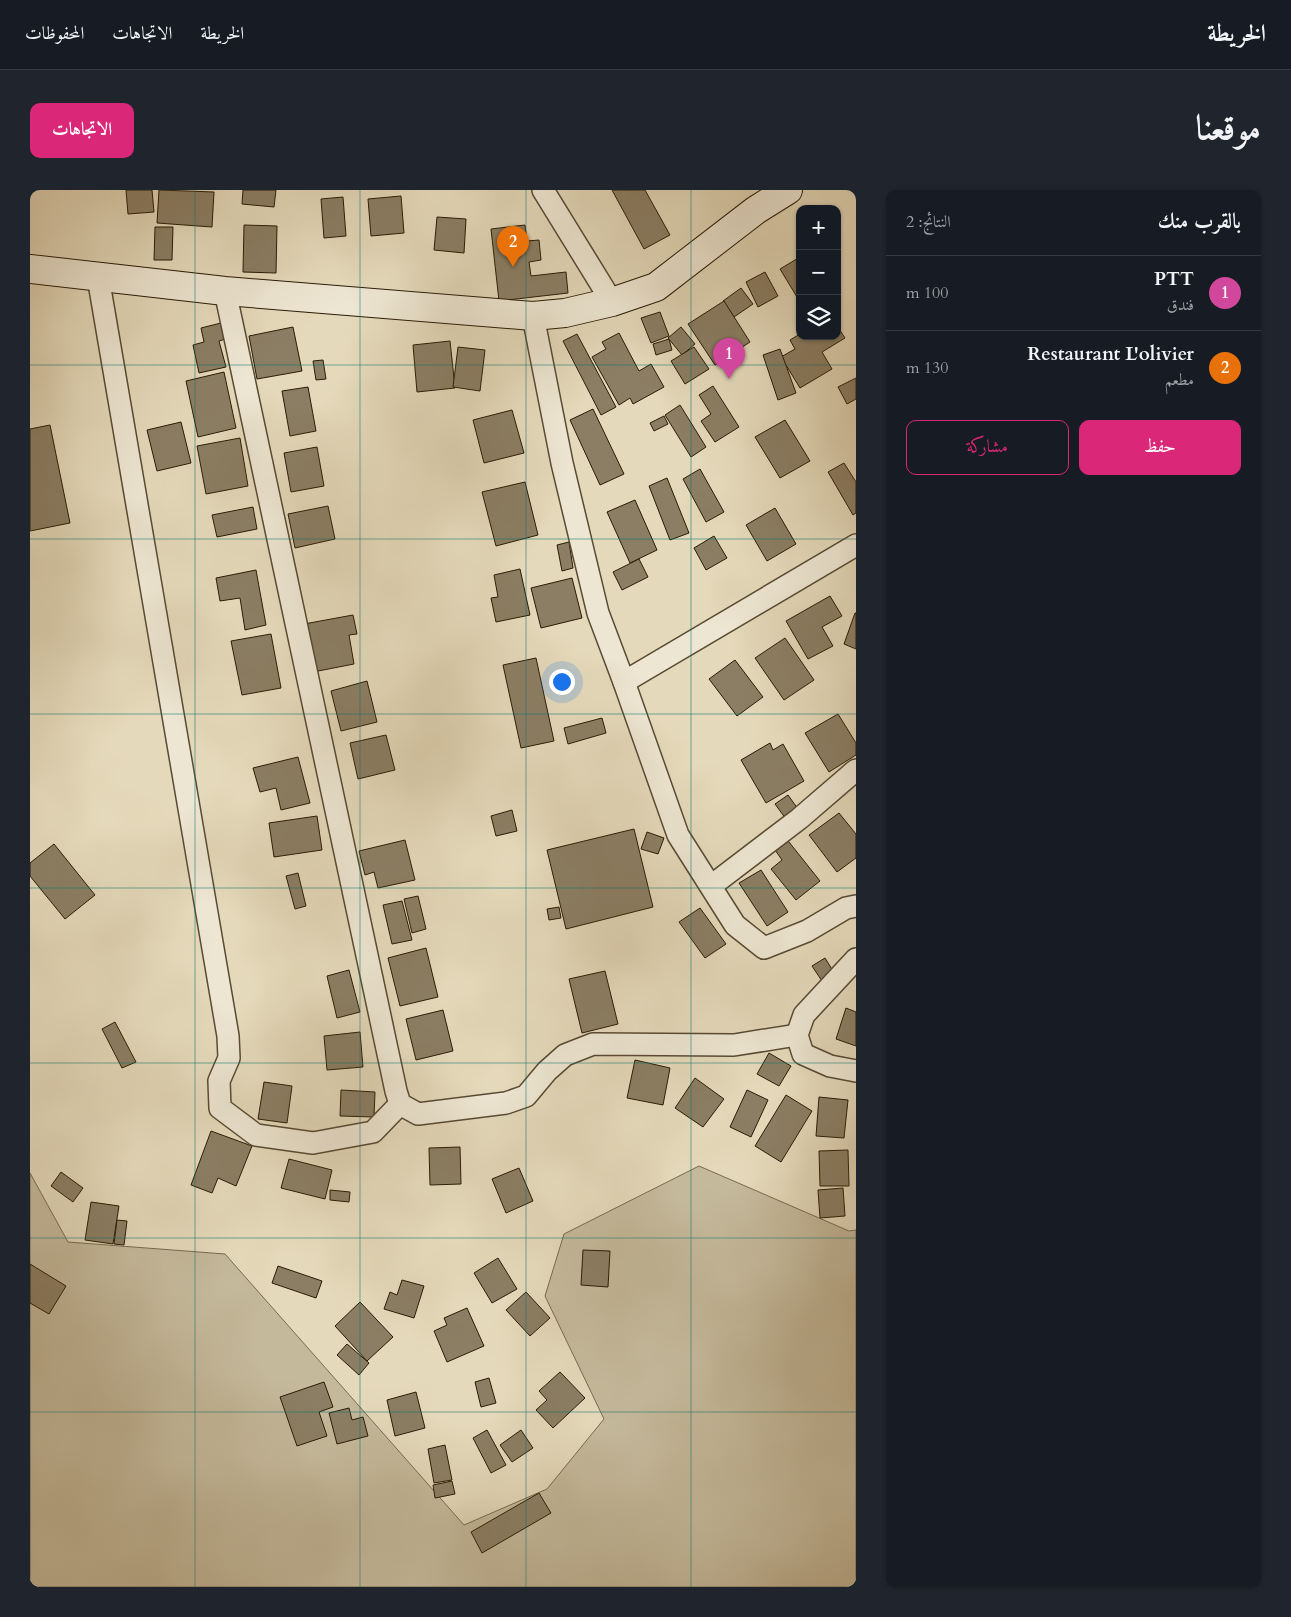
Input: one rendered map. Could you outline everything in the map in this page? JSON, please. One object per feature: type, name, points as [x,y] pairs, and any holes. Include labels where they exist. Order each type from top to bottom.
[{"type":"main road","points":[[30,269],[225,291],[533,316],[565,313],[612,302],[656,287],[756,210],[788,190]]},
{"type":"street","points":[[543,190],[612,302]]},
{"type":"street","points":[[98,277],[228,1036],[229,1058],[219,1081],[220,1108],[256,1135],[313,1143],[373,1132],[400,1104]]},
{"type":"street","points":[[225,291],[400,1104],[418,1114],[506,1103],[526,1096],[566,1054],[593,1044],[734,1045],[797,1035]]},
{"type":"street","points":[[533,316],[562,463],[598,613],[678,835],[735,925],[764,948],[807,931],[846,908],[856,906]]},
{"type":"street","points":[[624,682],[856,545]]},
{"type":"street","points":[[711,886],[799,819],[856,770]]},
{"type":"street","points":[[856,958],[804,1015],[797,1035],[803,1054],[830,1066],[856,1071]]},
{"type":"shaded area","points":[[699,1166],[849,1231],[856,1230],[856,1587],[30,1587],[30,1173],[68,1242],[225,1254],[464,1525],[547,1489],[604,1419],[545,1296],[564,1234]]},
{"type":"building","points":[[126,190],[152,190],[154,212],[128,214]]},
{"type":"building","points":[[159,190],[214,192],[212,227],[157,223]]},
{"type":"building","points":[[243,190],[276,190],[274,207],[242,204]]},
{"type":"building","points":[[612,190],[645,190],[670,235],[644,249]]},
{"type":"building","points":[[401,196],[404,233],[371,236],[368,199]]},
{"type":"building","points":[[343,197],[346,236],[324,238],[321,199]]},
{"type":"building","points":[[437,217],[466,219],[464,253],[434,250]]},
{"type":"building","points":[[244,225],[277,226],[276,273],[243,272]]},
{"type":"building","points":[[525,225],[527,241],[539,240],[541,260],[529,262],[531,276],[566,272],[568,293],[499,301],[491,229]]},
{"type":"building","points":[[155,227],[173,227],[172,260],[154,260]]},
{"type":"building","points":[[796,259],[796,295],[780,269]]},
{"type":"building","points":[[765,272],[778,296],[758,307],[746,282]]},
{"type":"building","points":[[741,288],[753,304],[734,317],[723,301]]},
{"type":"building","points":[[724,301],[750,342],[715,365],[688,324]]},
{"type":"building","points":[[660,312],[669,336],[651,343],[641,318]]},
{"type":"building","points":[[225,322],[229,338],[219,341],[226,367],[199,373],[193,345],[204,342],[201,328]]},
{"type":"building","points":[[293,327],[302,371],[257,379],[249,336]]},
{"type":"building","points":[[681,327],[695,344],[682,355],[668,338]]},
{"type":"building","points":[[841,332],[845,338],[822,352],[832,369],[800,388],[781,357],[795,349],[790,340],[796,336],[796,340],[841,340]]},
{"type":"building","points":[[619,333],[639,371],[651,364],[664,387],[633,404],[630,398],[619,405],[592,357],[606,349],[602,342]]},
{"type":"building","points":[[577,334],[616,407],[601,415],[563,341]]},
{"type":"building","points":[[669,339],[672,350],[656,355],[653,344]]},
{"type":"building","points":[[450,341],[455,388],[417,392],[413,345]]},
{"type":"building","points":[[458,347],[485,350],[480,391],[453,387]]},
{"type":"building","points":[[694,347],[709,369],[685,384],[671,361]]},
{"type":"building","points":[[780,349],[796,393],[778,400],[763,355]]},
{"type":"building","points":[[323,360],[326,379],[316,380],[313,361]]},
{"type":"building","points":[[224,372],[236,428],[198,437],[186,381]]},
{"type":"building","points":[[856,378],[856,399],[847,404],[838,387]]},
{"type":"building","points":[[713,386],[739,427],[715,442],[701,421],[711,414],[699,395]]},
{"type":"building","points":[[308,387],[316,431],[290,436],[282,391]]},
{"type":"building","points":[[680,405],[706,447],[691,457],[665,415]]},
{"type":"building","points":[[593,409],[624,474],[600,485],[570,420]]},
{"type":"building","points":[[512,410],[524,453],[484,463],[473,420]]},
{"type":"building","points":[[664,416],[668,424],[654,431],[650,423]]},
{"type":"building","points":[[785,420],[810,461],[780,478],[755,437]]},
{"type":"building","points":[[181,422],[191,463],[157,471],[147,430]]},
{"type":"building","points":[[50,425],[70,523],[30,531],[30,429]]},
{"type":"building","points":[[240,438],[248,486],[206,494],[197,446]]},
{"type":"building","points":[[317,447],[324,486],[291,492],[284,453]]},
{"type":"building","points":[[844,463],[856,482],[856,513],[853,515],[828,472]]},
{"type":"building","points":[[700,469],[724,512],[706,522],[683,479]]},
{"type":"building","points":[[667,478],[689,533],[670,540],[649,486]]},
{"type":"building","points":[[525,482],[538,535],[496,546],[482,492]]},
{"type":"building","points":[[635,500],[657,550],[630,563],[607,512]]},
{"type":"building","points":[[328,506],[335,539],[295,548],[288,514]]},
{"type":"building","points":[[253,507],[257,529],[217,537],[212,515]]},
{"type":"building","points":[[775,508],[796,544],[767,561],[746,525]]},
{"type":"building","points":[[714,536],[727,558],[706,570],[694,548]]},
{"type":"building","points":[[569,542],[573,568],[562,571],[557,545]]},
{"type":"building","points":[[639,559],[648,577],[622,590],[613,572]]},
{"type":"building","points":[[520,569],[530,615],[496,622],[491,598],[498,597],[494,575]]},
{"type":"building","points":[[256,570],[266,625],[245,630],[240,598],[220,601],[216,578]]},
{"type":"building","points":[[572,578],[582,618],[541,628],[531,588]]},
{"type":"building","points":[[830,596],[842,616],[822,627],[833,646],[808,659],[786,621]]},
{"type":"building","points":[[856,613],[856,649],[844,644]]},
{"type":"building","points":[[353,615],[357,634],[349,635],[354,664],[313,672],[304,624]]},
{"type":"building","points":[[271,634],[281,688],[242,695],[231,641]]},
{"type":"building","points":[[785,638],[814,680],[784,700],[755,658]]},
{"type":"building","points":[[536,658],[554,741],[521,748],[503,665]]},
{"type":"building","points":[[735,660],[763,697],[737,716],[709,679]]},
{"type":"building","points":[[367,681],[377,722],[341,731],[331,691]]},
{"type":"building","points":[[838,714],[856,743],[856,755],[829,772],[805,733]]},
{"type":"building","points":[[602,718],[606,733],[568,744],[564,728]]},
{"type":"building","points":[[386,735],[395,770],[358,779],[350,743]]},
{"type":"building","points":[[770,743],[773,750],[783,744],[804,781],[766,803],[741,760]]},
{"type":"building","points":[[298,757],[310,803],[281,810],[276,788],[260,792],[253,768]]},
{"type":"building","points":[[788,795],[798,809],[786,819],[775,804]]},
{"type":"building","points":[[512,810],[517,831],[496,836],[491,816]]},
{"type":"building","points":[[839,813],[856,834],[856,858],[837,872],[809,835]]},
{"type":"building","points":[[317,816],[322,850],[274,857],[269,823]]},
{"type":"building","points":[[634,829],[653,907],[566,929],[547,850]]},
{"type":"building","points":[[647,832],[664,838],[658,854],[641,849]]},
{"type":"building","points":[[785,837],[820,881],[796,900],[771,869],[782,860],[773,847]]},
{"type":"building","points":[[405,840],[415,880],[378,888],[374,872],[365,875],[359,851]]},
{"type":"building","points":[[54,844],[95,895],[65,919],[30,876],[30,863]]},
{"type":"building","points":[[761,870],[788,912],[767,926],[739,883]]},
{"type":"building","points":[[298,873],[306,906],[295,909],[286,876]]},
{"type":"building","points":[[418,896],[426,929],[412,933],[404,899]]},
{"type":"building","points":[[402,901],[412,940],[392,944],[383,905]]},
{"type":"building","points":[[559,907],[561,918],[549,920],[547,909]]},
{"type":"building","points":[[700,908],[726,944],[705,958],[679,922]]},
{"type":"building","points":[[426,948],[438,997],[400,1006],[388,958]]},
{"type":"building","points":[[825,958],[835,974],[822,981],[812,966]]},
{"type":"building","points":[[349,970],[360,1012],[337,1018],[327,976]]},
{"type":"building","points":[[605,971],[618,1024],[582,1033],[569,979]]},
{"type":"building","points":[[846,1008],[856,1012],[856,1046],[836,1039]]},
{"type":"building","points":[[443,1010],[453,1051],[416,1060],[406,1019]]},
{"type":"building","points":[[115,1022],[136,1062],[122,1068],[102,1029]]},
{"type":"building","points":[[360,1032],[363,1067],[327,1070],[324,1036]]},
{"type":"building","points":[[769,1053],[791,1066],[779,1086],[757,1074]]},
{"type":"building","points":[[635,1060],[670,1068],[663,1105],[627,1098]]},
{"type":"building","points":[[695,1078],[724,1099],[703,1127],[675,1108]]},
{"type":"building","points":[[264,1082],[292,1086],[287,1123],[258,1119]]},
{"type":"building","points":[[341,1090],[375,1092],[374,1117],[340,1116]]},
{"type":"building","points":[[747,1090],[768,1100],[751,1137],[730,1127]]},
{"type":"building","points":[[786,1095],[812,1111],[781,1162],[755,1146]]},
{"type":"building","points":[[819,1097],[848,1100],[844,1138],[816,1136]]},
{"type":"building","points":[[211,1131],[252,1146],[236,1186],[218,1178],[212,1193],[191,1185]]},
{"type":"building","points":[[460,1147],[461,1184],[430,1185],[429,1148]]},
{"type":"building","points":[[848,1150],[849,1186],[820,1186],[819,1151]]},
{"type":"building","points":[[289,1159],[332,1170],[325,1199],[281,1188]]},
{"type":"building","points":[[519,1168],[533,1201],[506,1213],[492,1179]]},
{"type":"building","points":[[61,1172],[83,1188],[73,1202],[51,1186]]},
{"type":"building","points":[[843,1188],[845,1216],[820,1218],[818,1190]]},
{"type":"building","points":[[330,1190],[350,1192],[349,1202],[330,1200]]},
{"type":"building","points":[[91,1202],[119,1206],[113,1244],[85,1240]]},
{"type":"building","points":[[117,1220],[127,1221],[124,1245],[114,1244]]},
{"type":"building","points":[[583,1250],[610,1251],[608,1287],[581,1285]]},
{"type":"building","points":[[498,1258],[517,1289],[492,1303],[474,1273]]},
{"type":"building","points":[[30,1264],[66,1286],[49,1314],[30,1303]]},
{"type":"building","points":[[278,1266],[322,1281],[316,1298],[272,1283]]},
{"type":"building","points":[[402,1280],[424,1286],[414,1318],[384,1309],[390,1292],[397,1295]]},
{"type":"building","points":[[526,1292],[550,1318],[530,1336],[506,1310]]},
{"type":"building","points":[[360,1302],[393,1337],[367,1361],[335,1326]]},
{"type":"building","points":[[467,1308],[484,1346],[447,1362],[434,1331],[447,1325],[444,1318]]},
{"type":"building","points":[[347,1344],[369,1363],[359,1375],[337,1355]]},
{"type":"building","points":[[560,1372],[585,1398],[553,1428],[536,1410],[547,1400],[539,1391]]},
{"type":"building","points":[[489,1378],[496,1403],[481,1407],[475,1382]]},
{"type":"building","points":[[324,1382],[333,1407],[319,1412],[327,1436],[297,1446],[280,1397]]},
{"type":"building","points":[[416,1392],[425,1428],[395,1436],[387,1400]]},
{"type":"building","points":[[349,1408],[352,1420],[363,1417],[368,1436],[337,1444],[329,1413]]},
{"type":"building","points":[[487,1430],[506,1465],[491,1473],[473,1438]]},
{"type":"building","points":[[521,1430],[533,1448],[512,1462],[500,1445]]},
{"type":"building","points":[[445,1445],[452,1480],[434,1483],[428,1449]]},
{"type":"building","points":[[452,1481],[455,1494],[435,1498],[433,1485]]},
{"type":"building","points":[[539,1493],[551,1513],[482,1553],[471,1532]]},
{"type":"place","name":"Restaurant L'olivier","points":[[513,267]]},
{"type":"place","name":"PTT","points":[[729,379]]}]
